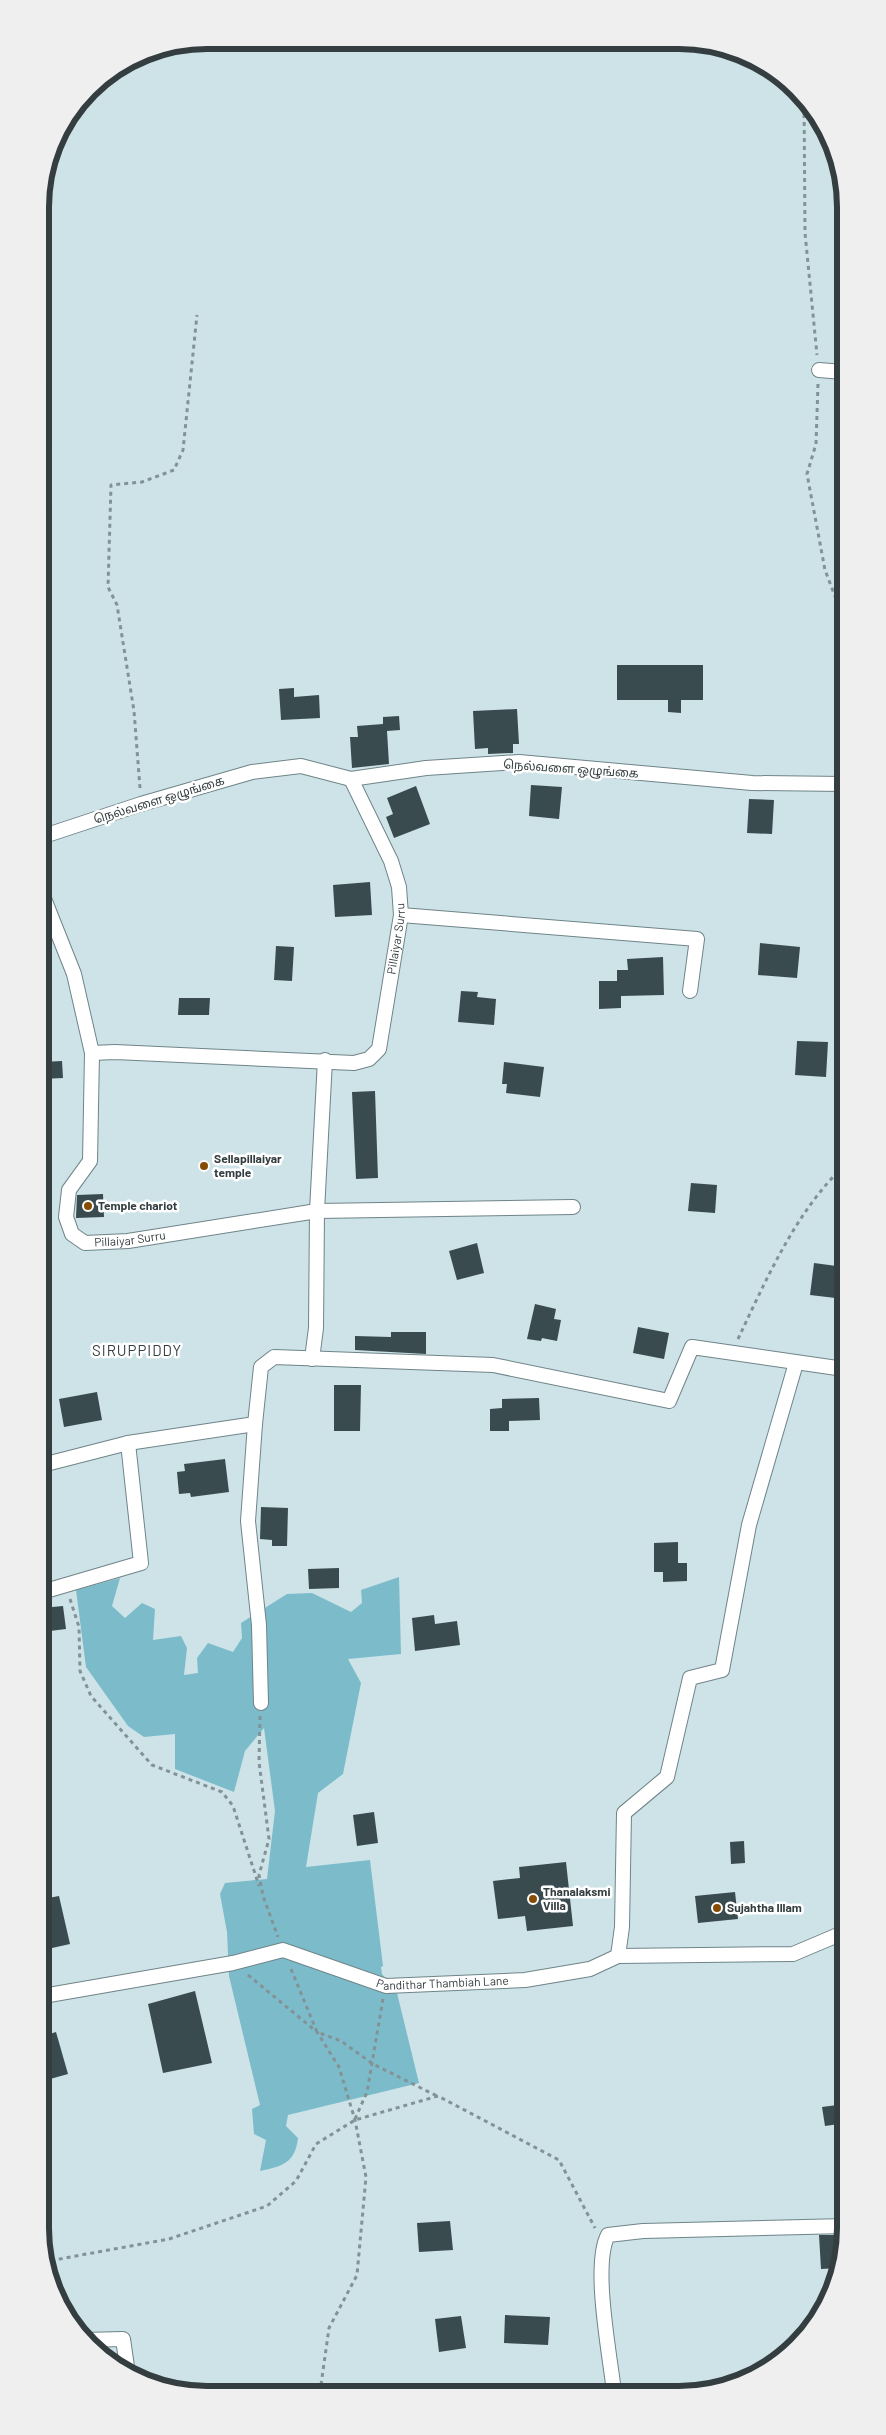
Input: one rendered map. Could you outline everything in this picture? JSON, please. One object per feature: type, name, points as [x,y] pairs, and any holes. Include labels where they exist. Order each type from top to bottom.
[{"type":"street","points":[[819,370],[837,372]]},
{"type":"street","name":"நெல்வளை ஒழுங்கை","points":[[49,834],[141,804],[252,772],[301,766],[351,779],[426,768],[519,762],[752,783],[837,784]]},
{"type":"street","name":"Pillaiyar Surru","points":[[92,1053],[115,1052],[325,1060],[354,1064],[369,1059],[378,1049],[401,916],[399,887],[391,861],[351,779]]},
{"type":"street","name":"Pillaiyar Surru","points":[[49,911],[74,974],[92,1053],[90,1161],[70,1190],[66,1218],[72,1234],[85,1243],[128,1242],[317,1211],[573,1207]]},
{"type":"street","points":[[401,916],[697,939],[690,991]]},
{"type":"street","points":[[312,1359],[316,1328],[317,1211],[325,1060]]},
{"type":"street","points":[[261,1703],[259,1625],[248,1521],[261,1367],[274,1357],[494,1365],[669,1401],[692,1347],[837,1368]]},
{"type":"street","points":[[618,1956],[622,1927],[624,1813],[667,1777],[690,1678],[722,1670],[749,1524],[796,1362]]},
{"type":"street","points":[[49,1463],[128,1443],[255,1424]]},
{"type":"street","points":[[49,1590],[141,1563],[128,1443]]},
{"type":"street","name":"Pandithar Thambiah Lane","points":[[283,1950],[386,1986],[525,1980],[590,1969],[618,1956],[793,1954],[837,1935]]},
{"type":"street","points":[[49,1995],[233,1963],[283,1950]]},
{"type":"street","points":[[613,2386],[601,2275],[604,2243],[608,2235],[643,2231],[837,2226]]},
{"type":"street","points":[[94,2339],[123,2338],[127,2364]]},
{"type":"path","points":[[141,804],[134,712],[117,605],[108,587],[111,485],[142,482],[174,470],[183,450],[197,315]]},
{"type":"path","points":[[731,1353],[774,1264],[826,1183],[837,1173]]},
{"type":"path","points":[[65,1585],[79,1627],[80,1671],[91,1696],[152,1766],[222,1792],[233,1806],[263,1896],[316,2032],[339,2068],[355,2120],[366,2176],[357,2275],[329,2328],[321,2386]]},
{"type":"path","points":[[261,1703],[259,1762],[269,1839],[259,1875],[263,1896]]},
{"type":"path","points":[[233,1963],[316,2032],[341,2040],[373,2064],[559,2160],[604,2243]]},
{"type":"path","points":[[355,2120],[367,2092],[386,1986]]},
{"type":"path","points":[[52,2261],[169,2240],[267,2206],[296,2181],[316,2144],[355,2120],[438,2096]]},
{"type":"shaded area","points":[[399,1577],[401,1654],[348,1659],[361,1683],[343,1774],[318,1793],[306,1867],[370,1860],[383,1966],[381,1967],[382,1974],[397,1993],[419,2083],[288,2115],[286,2126],[298,2138],[294,2153],[291,2158],[281,2165],[260,2171],[266,2140],[254,2134],[252,2109],[260,2105],[229,1976],[227,1932],[220,1894],[225,1883],[267,1879],[275,1811],[264,1728],[245,1751],[234,1792],[175,1769],[175,1734],[144,1737],[128,1726],[86,1667],[76,1590],[120,1578],[112,1606],[125,1618],[142,1603],[155,1609],[153,1640],[181,1636],[187,1648],[184,1675],[198,1673],[197,1658],[208,1643],[233,1652],[242,1638],[241,1623],[287,1594],[312,1593],[351,1612],[362,1603],[361,1590]]},
{"type":"building","points":[[617,665],[703,665],[703,700],[681,700],[681,713],[668,712],[668,700],[617,700]]},
{"type":"building","points":[[294,688],[294,697],[319,695],[320,718],[281,720],[279,689]]},
{"type":"building","points":[[517,709],[519,744],[513,744],[513,753],[488,754],[488,748],[475,749],[473,711]]},
{"type":"building","points":[[399,716],[400,730],[387,731],[389,764],[352,768],[350,737],[358,737],[357,726],[383,724],[383,717]]},
{"type":"building","points":[[531,785],[562,787],[559,819],[529,816]]},
{"type":"building","points":[[416,786],[430,824],[394,838],[386,817],[393,814],[387,798]]},
{"type":"building","points":[[749,799],[774,800],[772,834],[747,833]]},
{"type":"building","points":[[370,882],[372,915],[335,917],[333,885]]},
{"type":"building","points":[[760,943],[800,947],[797,978],[758,975]]},
{"type":"building","points":[[276,946],[294,947],[292,981],[274,980]]},
{"type":"building","points":[[663,957],[664,995],[621,996],[621,1008],[599,1009],[599,981],[617,981],[617,970],[628,970],[627,959]]},
{"type":"building","points":[[461,991],[478,992],[477,997],[496,999],[494,1025],[458,1022]]},
{"type":"building","points":[[179,998],[210,998],[209,1015],[178,1015]]},
{"type":"building","points":[[797,1041],[828,1042],[826,1077],[795,1075]]},
{"type":"building","points":[[62,1061],[63,1078],[49,1079],[49,1062]]},
{"type":"building","points":[[504,1062],[544,1067],[540,1097],[506,1093],[507,1084],[502,1084]]},
{"type":"building","points":[[375,1091],[378,1178],[356,1179],[352,1092]]},
{"type":"building","points":[[691,1183],[717,1185],[715,1213],[688,1211]]},
{"type":"building","name":"Temple chariot","points":[[103,1194],[104,1217],[76,1218],[77,1195]]},
{"type":"building","points":[[477,1243],[484,1273],[457,1280],[449,1251]]},
{"type":"building","points":[[814,1263],[837,1266],[837,1298],[810,1295]]},
{"type":"building","points":[[535,1304],[556,1309],[554,1319],[561,1320],[557,1341],[542,1338],[541,1341],[527,1339]]},
{"type":"building","points":[[638,1327],[669,1333],[664,1359],[633,1353]]},
{"type":"building","points":[[391,1332],[426,1332],[426,1354],[355,1350],[355,1336],[391,1337]]},
{"type":"building","points":[[334,1385],[361,1385],[360,1431],[334,1431]]},
{"type":"building","points":[[97,1392],[102,1420],[64,1427],[59,1399]]},
{"type":"building","points":[[539,1398],[540,1420],[509,1421],[509,1431],[490,1431],[490,1409],[502,1408],[502,1399]]},
{"type":"building","points":[[225,1459],[229,1492],[191,1497],[190,1493],[179,1494],[177,1472],[185,1471],[184,1464]]},
{"type":"building","points":[[261,1507],[288,1508],[287,1546],[272,1546],[272,1540],[260,1539]]},
{"type":"building","points":[[678,1542],[678,1563],[687,1563],[687,1581],[663,1582],[663,1572],[654,1572],[654,1543]]},
{"type":"building","points":[[339,1568],[339,1588],[309,1589],[308,1569]]},
{"type":"building","points":[[63,1606],[66,1629],[49,1631],[49,1607]]},
{"type":"building","points":[[434,1615],[435,1624],[457,1621],[460,1645],[415,1651],[412,1618]]},
{"type":"building","points":[[374,1812],[378,1843],[357,1846],[353,1815]]},
{"type":"building","points":[[744,1841],[745,1863],[731,1864],[730,1842]]},
{"type":"building","name":"Thanalaksmi Villa","points":[[566,1862],[573,1926],[527,1931],[525,1916],[498,1919],[493,1881],[520,1878],[519,1867]]},
{"type":"building","name":"Sujahtha Illam","points":[[735,1892],[738,1919],[698,1923],[695,1896]]},
{"type":"building","points":[[59,1896],[70,1944],[49,1949],[49,1898]]},
{"type":"building","points":[[195,1991],[212,2063],[163,2073],[148,2004]]},
{"type":"building","points":[[56,2032],[68,2074],[49,2079],[49,2034]]},
{"type":"building","points":[[837,2105],[837,2124],[825,2126],[822,2107]]},
{"type":"building","points":[[450,2221],[453,2250],[419,2252],[417,2223]]},
{"type":"building","points":[[819,2235],[837,2235],[832,2268],[821,2269]]},
{"type":"building","points":[[505,2315],[550,2317],[548,2345],[504,2343]]},
{"type":"building","points":[[461,2316],[466,2348],[439,2352],[435,2319]]},
{"type":"place","name":"Sellapillaiyar temple","points":[[204,1166]]},
{"type":"place","name":"Temple chariot","points":[[88,1206]]},
{"type":"place","name":"Thanalaksmi Villa","points":[[533,1899]]},
{"type":"place","name":"Sujahtha Illam","points":[[717,1908]]},
{"type":"district","name":"SIRUPPIDDY","points":[[137,1351]]}]
